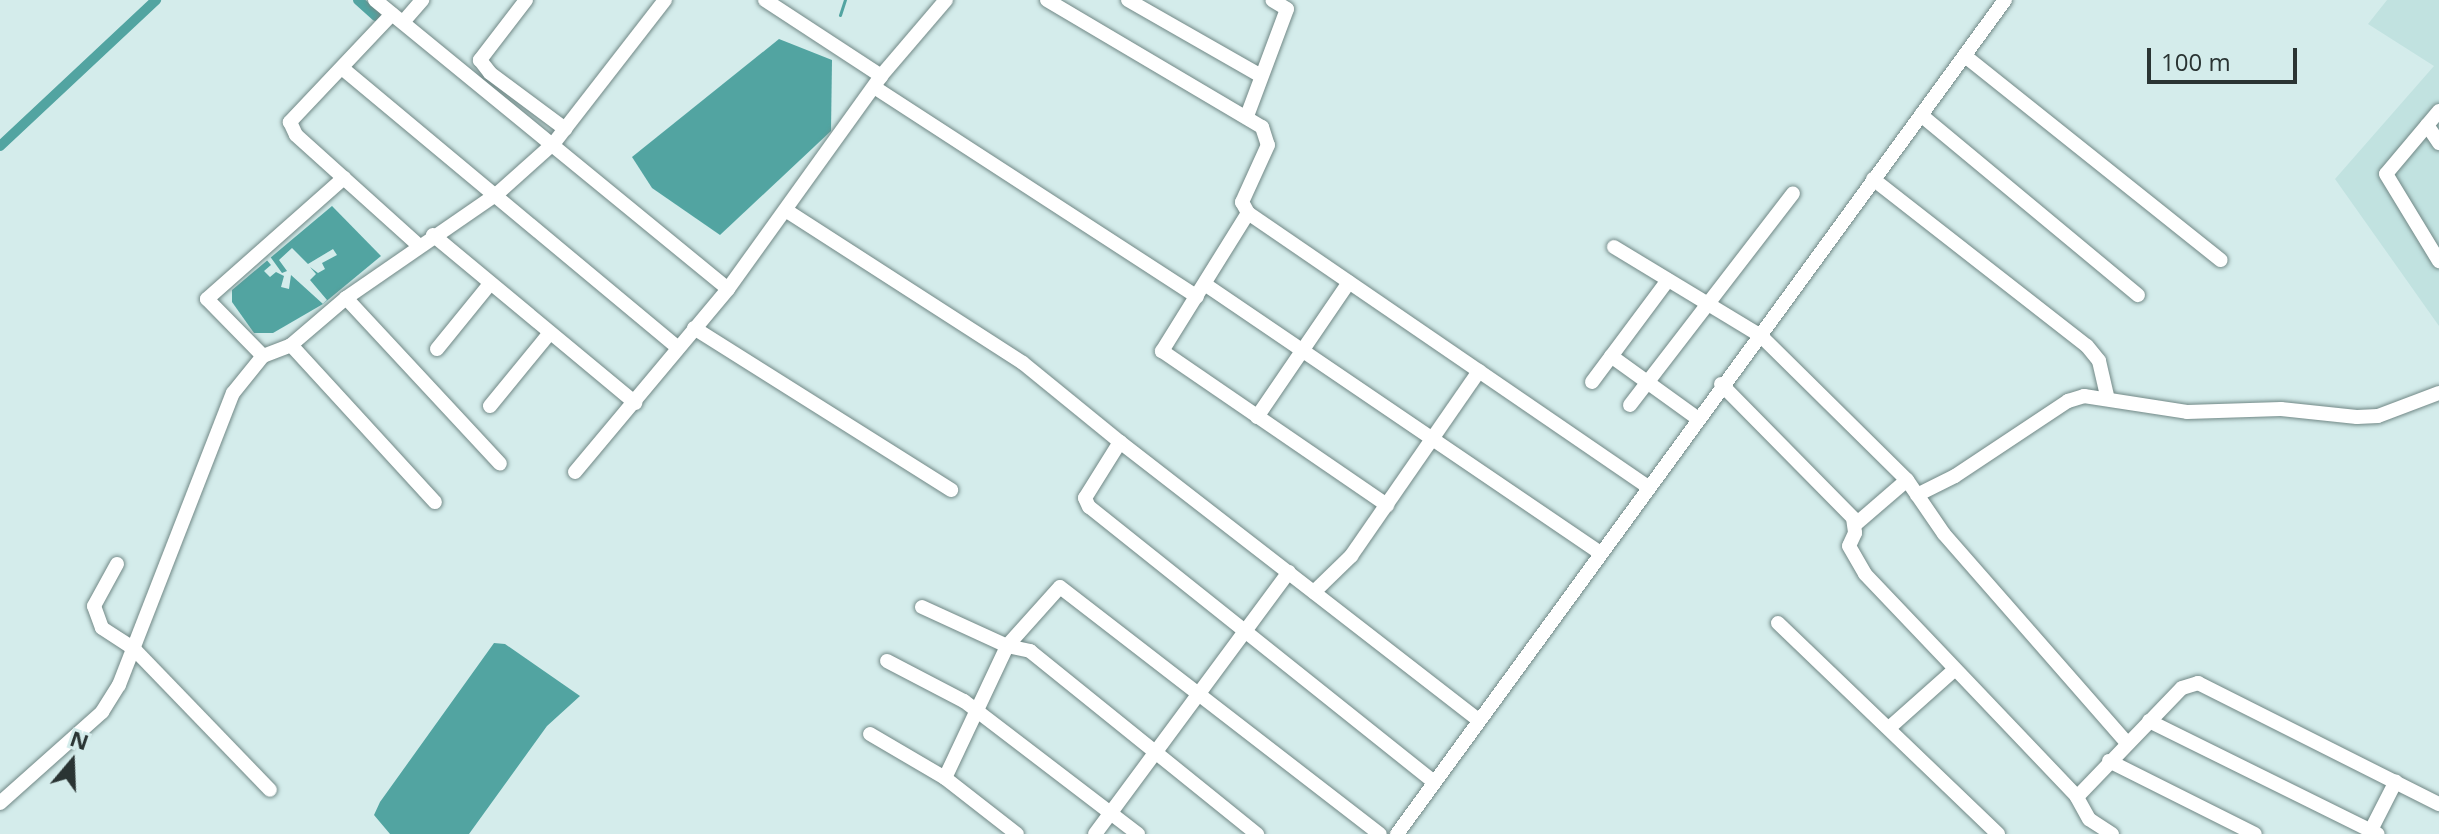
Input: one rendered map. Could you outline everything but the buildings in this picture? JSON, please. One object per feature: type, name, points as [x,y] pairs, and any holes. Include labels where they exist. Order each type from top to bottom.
[{"type":"street","points":[[375,0],[554,143],[728,289]]},
{"type":"street","points":[[418,245],[296,135],[290,122],[342,68],[422,0]]},
{"type":"street","points":[[526,0],[480,60],[490,73],[565,129]]},
{"type":"street","points":[[0,803],[102,712],[133,648],[233,393],[263,356],[291,345],[346,298],[418,245],[498,193],[554,143],[665,0]]},
{"type":"street","points":[[765,0],[878,82],[1202,291],[1303,351],[1600,553]]},
{"type":"street","points":[[575,472],[728,289],[878,82],[946,0]]},
{"type":"street","points":[[1047,0],[1247,116],[1268,136],[1242,202],[1248,213],[1648,487]]},
{"type":"street","points":[[1128,0],[1261,76]]},
{"type":"street","points":[[1247,116],[1288,5],[1272,0]]},
{"type":"street","points":[[1397,834],[1721,384],[1761,336],[2005,0]]},
{"type":"street","points":[[1965,56],[2221,260]]},
{"type":"street","points":[[342,68],[498,193],[678,348]]},
{"type":"street","points":[[2439,111],[2386,174],[2439,261]]},
{"type":"street","points":[[1921,115],[2138,295]]},
{"type":"street","points":[[2427,125],[2439,143]]},
{"type":"street","points":[[263,356],[207,299],[344,178]]},
{"type":"street","points":[[1873,179],[2087,346],[2099,361],[2107,397]]},
{"type":"street","points":[[1630,405],[1793,193]]},
{"type":"street","points":[[787,211],[1023,363],[1120,442],[1479,720]]},
{"type":"street","points":[[1248,213],[1162,351],[1387,505]]},
{"type":"street","points":[[433,235],[489,285],[635,403]]},
{"type":"street","points":[[1614,247],[1761,336],[1907,480],[1944,534],[2126,742]]},
{"type":"street","points":[[1592,382],[1668,280]]},
{"type":"street","points":[[1257,417],[1349,282]]},
{"type":"street","points":[[437,349],[489,285]]},
{"type":"street","points":[[346,298],[500,464]]},
{"type":"street","points":[[694,328],[951,490]]},
{"type":"street","points":[[490,406],[549,334]]},
{"type":"street","points":[[291,345],[435,502]]},
{"type":"street","points":[[1611,356],[1697,418]]},
{"type":"street","points":[[1314,592],[1351,556],[1479,371]]},
{"type":"street","points":[[1721,384],[1856,524]]},
{"type":"street","points":[[1917,495],[1955,476],[2068,401],[2107,397],[2187,412],[2281,409],[2357,417],[2378,416],[2439,393]]},
{"type":"street","points":[[1120,442],[1085,498],[1089,507],[1434,782]]},
{"type":"street","points":[[1907,480],[1856,524],[1851,555],[1954,670],[2077,797],[2089,819],[2111,834]]},
{"type":"street","points":[[117,564],[98,595],[94,616],[102,628],[133,648],[270,790]]},
{"type":"street","points":[[1095,834],[1289,572]]},
{"type":"street","points":[[945,778],[1007,646],[1060,587],[1380,834]]},
{"type":"street","points":[[922,607],[1007,646],[1030,651],[1257,834]]},
{"type":"street","points":[[1778,623],[1998,834]]},
{"type":"street","points":[[887,661],[978,710],[1138,834]]},
{"type":"street","points":[[1889,728],[1954,670]]},
{"type":"street","points":[[2077,797],[2126,742],[2182,688],[2198,683],[2439,804]]},
{"type":"street","points":[[2149,721],[2373,833],[2396,781]]},
{"type":"street","points":[[870,734],[945,778],[1017,834]]},
{"type":"street","points":[[2109,761],[2255,834]]},
{"type":"shaded area","points":[[2387,0],[2439,0],[2439,326],[2335,179],[2434,66],[2368,24]]},
{"type":"water","points":[[779,39],[832,60],[831,131],[720,235],[652,188],[632,157]]},
{"type":"water","points":[[332,206],[381,256],[323,304],[273,333],[254,333],[232,302],[232,290]]},
{"type":"water","points":[[494,643],[505,644],[580,696],[547,726],[469,834],[390,834],[374,815],[380,802]]},
{"type":"pier","points":[[292,248],[308,264],[333,249],[337,255],[322,263],[325,269],[318,273],[310,267],[316,274],[310,280],[327,300],[323,304],[291,275],[289,289],[281,287],[284,276],[276,272],[270,277],[264,271],[271,265],[265,258],[269,255],[282,273],[287,271],[279,260]]},
{"type":"waterway","points":[[0,146],[156,0]]},
{"type":"waterway","points":[[358,0],[376,16]]},
{"type":"waterway","points":[[840,15],[845,0]]}]
